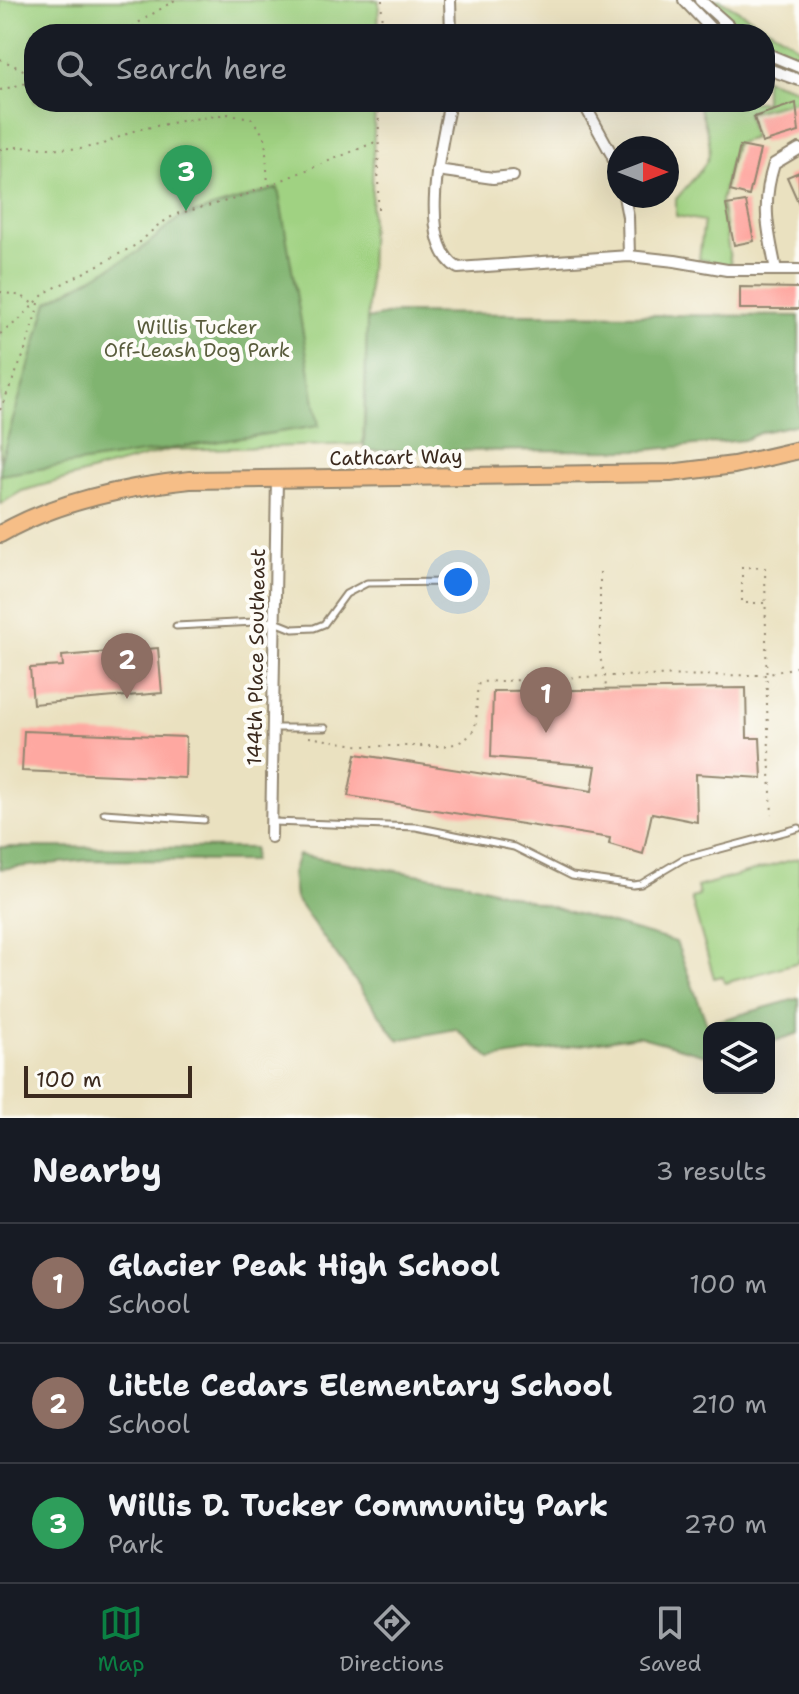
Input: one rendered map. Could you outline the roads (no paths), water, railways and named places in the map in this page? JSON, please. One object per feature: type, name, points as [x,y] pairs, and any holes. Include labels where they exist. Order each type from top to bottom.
[{"type":"main road","name":"Cathcart Way","points":[[0,534],[80,500],[141,485],[190,480],[277,478],[670,473],[734,465],[799,450]]},
{"type":"street","points":[[450,0],[451,24]]},
{"type":"street","points":[[684,0],[698,24]]},
{"type":"street","points":[[700,0],[726,24]]},
{"type":"street","points":[[708,24],[716,15]]},
{"type":"street","points":[[775,57],[799,67]]},
{"type":"street","points":[[775,72],[799,80]]},
{"type":"street","points":[[448,112],[437,170],[436,226],[440,249],[447,262],[458,268],[629,256],[727,270],[799,270]]},
{"type":"street","points":[[589,112],[607,145]]},
{"type":"street","points":[[776,270],[767,227],[767,186],[774,164],[799,149]]},
{"type":"street","points":[[437,170],[493,178],[513,176]]},
{"type":"street","points":[[626,208],[629,256]]},
{"type":"street","name":"144th Place Southeast","points":[[271,837],[277,478]]},
{"type":"lane","points":[[176,626],[273,621],[293,629],[314,628],[324,624],[346,594],[367,583],[454,582],[468,585]]},
{"type":"lane","points":[[272,728],[325,728]]},
{"type":"lane","points":[[104,813],[204,820]]},
{"type":"lane","points":[[272,822],[416,827],[514,847],[572,876],[633,885],[641,884],[683,859],[799,828]]},
{"type":"place","name":"Willis D. Tucker Community Park","points":[[186,211]]},
{"type":"place","name":"Little Cedars Elementary School","points":[[127,699]]},
{"type":"place","name":"Glacier Peak High School","points":[[546,733]]},
{"type":"park label","name":"Willis Tucker Off-Leash Dog Park","points":[[197,338]]}]
